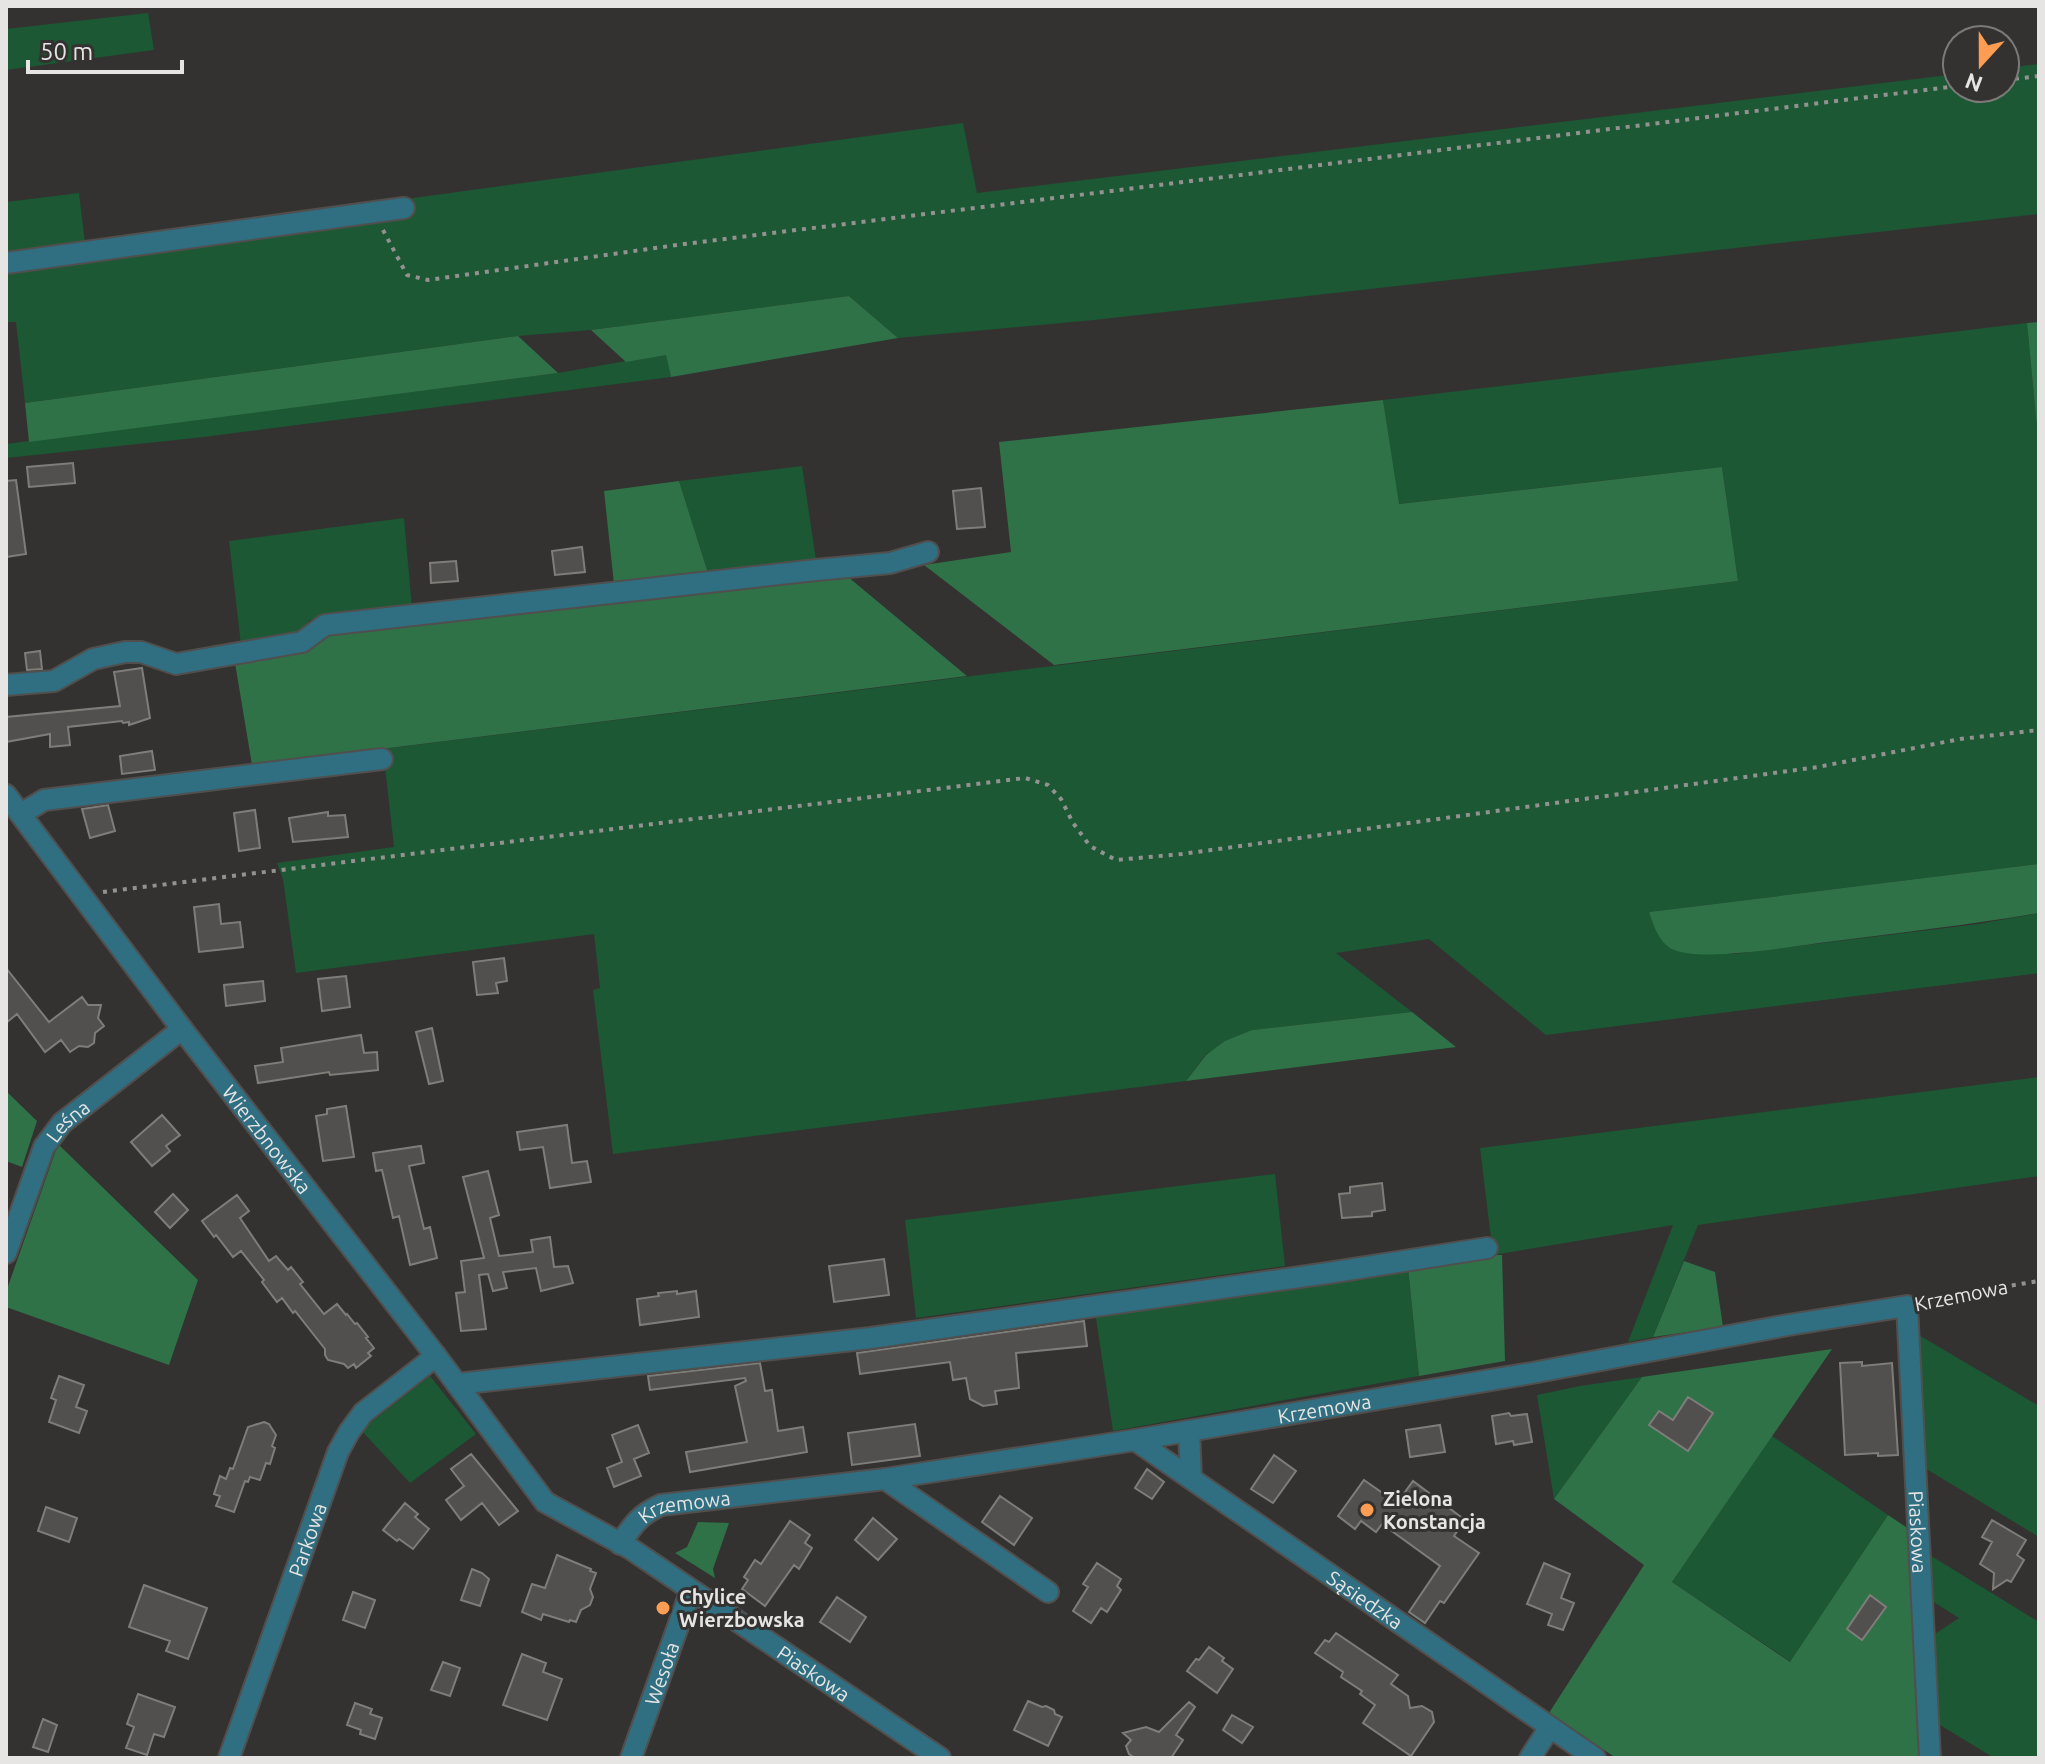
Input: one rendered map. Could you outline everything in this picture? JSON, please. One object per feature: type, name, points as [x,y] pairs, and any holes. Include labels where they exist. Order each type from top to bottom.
[{"type":"street","points":[[6,263],[404,208]]},
{"type":"street","points":[[6,685],[54,681],[93,659],[125,652],[141,652],[176,664],[302,642],[325,625],[890,563],[928,552]]},
{"type":"street","points":[[21,814],[44,800],[382,759]]},
{"type":"street","name":"Wierzbnowska","points":[[6,795],[529,1482]]},
{"type":"street","name":"Leśna","points":[[6,1253],[44,1147],[62,1123],[182,1029]]},
{"type":"street","points":[[457,1384],[871,1338],[1487,1248]]},
{"type":"street","name":"Krzemowa","points":[[620,1544],[636,1521],[661,1505],[885,1479],[1135,1440],[1907,1306]]},
{"type":"street","name":"Piaskowa","points":[[1907,1306],[1930,1758]]},
{"type":"street","name":"Parkowa","points":[[229,1758],[338,1452],[363,1413],[436,1356]]},
{"type":"street","points":[[1189,1431],[1191,1478]]},
{"type":"street","name":"Sąsiedzka","points":[[1135,1440],[1595,1758]]},
{"type":"street","points":[[885,1479],[1048,1592]]},
{"type":"street","name":"Piaskowa","points":[[529,1482],[545,1502],[620,1544],[691,1590],[940,1758]]},
{"type":"street","name":"Wesoła","points":[[631,1758],[691,1590]]},
{"type":"street","points":[[1530,1758],[1550,1727]]},
{"type":"path","points":[[350,215],[367,216],[386,233],[407,275],[428,280],[684,244],[1941,88]]},
{"type":"path","points":[[81,895],[1025,778],[1048,785],[1061,799],[1090,846],[1116,860],[1182,854],[1818,767],[1960,739],[2039,730]]},
{"type":"path","name":"Krzemowa","points":[[1907,1306],[1927,1299],[2039,1281]]},
{"type":"green space","points":[[148,13],[154,50],[6,70],[6,29]]},
{"type":"green space","points":[[2039,64],[2039,214],[1094,320],[898,338],[849,296],[591,330],[518,336],[25,403],[16,322],[6,322],[6,270],[406,199],[963,123],[977,193],[1941,76],[1941,104],[2021,104],[2021,66]]},
{"type":"green space","points":[[79,193],[85,243],[6,254],[6,202]]},
{"type":"green space","points":[[849,296],[898,338],[671,377],[666,355],[626,362],[591,330]]},
{"type":"green space","points":[[2039,322],[2039,427],[2037,427],[2027,323]]},
{"type":"green space","points":[[2027,323],[2039,427],[2039,864],[1649,912],[1685,952],[1734,954],[1978,924],[2039,913],[2039,973],[1546,1035],[1429,939],[1336,953],[1412,1012],[1252,1030],[1206,1054],[1186,1081],[613,1154],[593,990],[600,988],[594,934],[296,973],[283,879],[277,863],[394,847],[383,749],[1738,581],[1722,467],[1398,504],[1383,400]]},
{"type":"green space","points":[[518,336],[558,373],[29,442],[25,403]]},
{"type":"green space","points":[[666,354],[671,377],[204,437],[6,458],[6,444],[558,373]]},
{"type":"green space","points":[[1383,400],[1399,504],[1722,467],[1738,581],[1054,665],[924,565],[1011,552],[999,442]]},
{"type":"green space","points":[[802,466],[816,560],[708,573],[679,481]]},
{"type":"green space","points":[[679,481],[708,573],[614,584],[604,491]]},
{"type":"green space","points":[[404,518],[412,608],[310,620],[295,637],[241,645],[229,541]]},
{"type":"green space","points":[[841,571],[967,676],[252,765],[235,663],[322,636]]},
{"type":"green space","points":[[2039,864],[2039,913],[1770,950],[1701,954],[1670,948],[1656,932],[1649,912]]},
{"type":"green space","points":[[1412,1012],[1456,1047],[1186,1081],[1206,1055],[1225,1041],[1252,1030]]},
{"type":"green space","points":[[2039,1077],[2039,1176],[1698,1225],[1653,1337],[1628,1342],[1673,1225],[1493,1255],[1480,1148]]},
{"type":"green space","points":[[6,1091],[37,1121],[22,1167],[6,1161]]},
{"type":"green space","points":[[58,1144],[198,1280],[169,1365],[6,1307],[6,1292]]},
{"type":"green space","points":[[1275,1174],[1285,1266],[916,1318],[905,1220]]},
{"type":"green space","points":[[1502,1255],[1505,1361],[1419,1376],[1408,1267]]},
{"type":"green space","points":[[1684,1261],[1715,1272],[1723,1327],[1653,1337]]},
{"type":"green space","points":[[1408,1267],[1419,1376],[1113,1431],[1095,1312]]},
{"type":"green space","points":[[1917,1334],[2039,1406],[2039,1537],[1923,1467]]},
{"type":"green space","points":[[1832,1349],[1672,1582],[1790,1662],[1888,1515],[1909,1529],[1921,1758],[1616,1758],[1549,1713],[1644,1565],[1554,1499],[1642,1377]]},
{"type":"green space","points":[[430,1376],[476,1434],[410,1483],[361,1430]]},
{"type":"green space","points":[[1642,1377],[1554,1499],[1537,1395]]},
{"type":"green space","points":[[1772,1436],[1888,1515],[1791,1662],[1672,1582]]},
{"type":"green space","points":[[698,1522],[729,1523],[713,1569],[715,1578],[675,1553],[687,1547]]},
{"type":"green space","points":[[1923,1551],[2039,1622],[2039,1758],[1994,1758],[1940,1725],[1935,1634],[1959,1618],[1927,1598]]},
{"type":"building","points":[[73,463],[75,483],[29,487],[27,467]]},
{"type":"building","points":[[16,480],[26,554],[6,557],[6,481]]},
{"type":"building","points":[[981,488],[985,527],[957,529],[953,491]]},
{"type":"building","points":[[582,547],[585,572],[555,575],[552,551]]},
{"type":"building","points":[[456,561],[458,581],[431,583],[430,563]]},
{"type":"building","points":[[40,651],[42,669],[27,670],[25,653]]},
{"type":"building","points":[[142,668],[150,718],[129,725],[129,722],[122,721],[68,727],[70,745],[50,747],[50,734],[6,742],[6,717],[120,706],[114,672]]},
{"type":"building","points":[[152,751],[155,770],[122,774],[120,756]]},
{"type":"building","points":[[108,805],[115,831],[90,838],[82,809]]},
{"type":"building","points":[[255,810],[260,848],[239,851],[234,813]]},
{"type":"building","points":[[328,812],[328,816],[345,815],[348,837],[293,842],[289,818]]},
{"type":"building","points":[[219,904],[221,924],[240,922],[243,947],[199,952],[194,907]]},
{"type":"building","points":[[504,958],[507,981],[496,983],[498,993],[477,995],[473,962]]},
{"type":"building","points":[[6,968],[49,1022],[82,997],[88,1005],[101,1005],[98,1018],[104,1026],[95,1033],[94,1043],[88,1047],[79,1046],[70,1052],[61,1040],[45,1052],[17,1014],[6,1023]]},
{"type":"building","points":[[346,976],[350,1007],[322,1011],[318,979]]},
{"type":"building","points":[[263,981],[265,1001],[226,1006],[224,985]]},
{"type":"building","points":[[432,1028],[443,1081],[429,1084],[416,1032]]},
{"type":"building","points":[[361,1035],[364,1053],[377,1052],[378,1070],[330,1075],[329,1072],[258,1083],[255,1066],[283,1062],[281,1048]]},
{"type":"building","points":[[346,1106],[354,1157],[323,1161],[316,1116],[327,1114],[327,1109]]},
{"type":"building","points":[[162,1115],[180,1135],[166,1146],[170,1151],[152,1166],[131,1142]]},
{"type":"building","points":[[567,1125],[572,1163],[587,1161],[591,1182],[550,1188],[543,1147],[520,1150],[517,1132]]},
{"type":"building","points":[[421,1146],[424,1163],[409,1166],[424,1229],[430,1227],[437,1258],[410,1265],[399,1216],[393,1218],[382,1170],[376,1171],[373,1153]]},
{"type":"building","points":[[488,1171],[499,1215],[490,1218],[499,1256],[533,1252],[531,1240],[550,1237],[554,1267],[568,1266],[573,1283],[541,1291],[536,1268],[503,1272],[507,1288],[493,1291],[488,1274],[479,1275],[486,1329],[461,1331],[456,1293],[465,1292],[461,1261],[484,1258],[463,1177]]},
{"type":"building","points":[[1382,1183],[1385,1210],[1372,1212],[1372,1216],[1342,1218],[1339,1194],[1350,1193],[1350,1187]]},
{"type":"building","points":[[173,1194],[188,1210],[170,1228],[155,1212]]},
{"type":"building","points":[[237,1195],[249,1211],[240,1218],[269,1261],[276,1256],[288,1270],[291,1267],[303,1282],[300,1284],[324,1314],[337,1304],[368,1337],[374,1348],[368,1353],[371,1356],[356,1368],[354,1364],[348,1368],[328,1360],[325,1349],[295,1311],[293,1313],[282,1298],[277,1302],[241,1251],[233,1257],[202,1221]]},
{"type":"building","points":[[884,1259],[889,1295],[834,1302],[829,1266]]},
{"type":"building","points":[[677,1291],[677,1294],[696,1291],[699,1317],[640,1325],[637,1299]]},
{"type":"building","points":[[1084,1321],[1087,1346],[1016,1353],[1019,1388],[995,1391],[997,1404],[983,1406],[970,1399],[966,1378],[953,1380],[950,1362],[860,1374],[857,1353]]},
{"type":"building","points":[[1862,1362],[1862,1366],[1892,1363],[1898,1455],[1845,1455],[1840,1363]]},
{"type":"building","points":[[760,1363],[765,1391],[772,1390],[778,1431],[803,1427],[807,1452],[690,1472],[686,1452],[747,1442],[735,1386],[746,1381],[745,1378],[650,1390],[648,1376]]},
{"type":"building","points":[[59,1376],[84,1385],[76,1407],[87,1411],[79,1433],[49,1422],[56,1400],[51,1398]]},
{"type":"building","points":[[1688,1397],[1713,1413],[1688,1451],[1649,1425],[1659,1411],[1673,1420]]},
{"type":"building","points":[[1509,1413],[1511,1416],[1527,1414],[1532,1442],[1496,1444],[1492,1416]]},
{"type":"building","points":[[264,1422],[276,1435],[270,1464],[266,1463],[260,1480],[250,1477],[248,1482],[245,1481],[234,1512],[216,1506],[220,1496],[214,1494],[220,1476],[226,1479],[230,1468],[233,1469],[248,1427]]},
{"type":"building","points":[[915,1424],[920,1456],[852,1465],[848,1433]]},
{"type":"building","points":[[638,1425],[649,1453],[634,1459],[641,1476],[614,1487],[607,1468],[622,1462],[612,1435]]},
{"type":"building","points":[[1440,1425],[1445,1452],[1410,1457],[1406,1430]]},
{"type":"building","points":[[471,1454],[518,1511],[499,1525],[482,1503],[461,1520],[446,1500],[464,1486],[451,1469]]},
{"type":"building","points":[[1274,1455],[1296,1471],[1273,1503],[1251,1489]]},
{"type":"building","points":[[1147,1469],[1164,1482],[1152,1499],[1135,1488]]},
{"type":"building","points":[[1364,1480],[1397,1503],[1413,1481],[1465,1520],[1454,1536],[1479,1553],[1444,1603],[1440,1601],[1425,1623],[1409,1612],[1440,1566],[1382,1524],[1376,1532],[1361,1521],[1355,1529],[1338,1516]]},
{"type":"building","points":[[1000,1496],[1032,1518],[1014,1545],[982,1522]]},
{"type":"building","points":[[405,1503],[429,1529],[413,1549],[383,1530]]},
{"type":"building","points":[[46,1507],[77,1518],[69,1542],[38,1531]]},
{"type":"building","points":[[873,1518],[897,1539],[878,1560],[855,1540]]},
{"type":"building","points":[[1992,1520],[2026,1540],[2017,1555],[2024,1560],[2011,1582],[2007,1580],[1993,1589],[1994,1573],[1980,1564],[1992,1542],[1982,1537]]},
{"type":"building","points":[[790,1521],[810,1535],[805,1543],[812,1548],[799,1569],[794,1565],[765,1606],[742,1589],[748,1580],[744,1577],[755,1560],[761,1564]]},
{"type":"building","points":[[557,1555],[596,1573],[590,1589],[593,1597],[590,1605],[581,1610],[576,1622],[543,1614],[541,1620],[522,1612],[532,1584],[545,1588]]},
{"type":"building","points":[[1097,1563],[1121,1579],[1117,1586],[1121,1590],[1107,1612],[1101,1608],[1091,1623],[1073,1611],[1088,1587],[1083,1584]]},
{"type":"building","points":[[1544,1563],[1570,1574],[1561,1598],[1574,1603],[1563,1630],[1548,1625],[1552,1614],[1527,1604]]},
{"type":"building","points":[[472,1569],[489,1579],[480,1606],[461,1600]]},
{"type":"building","points":[[144,1585],[207,1608],[188,1659],[166,1651],[170,1641],[129,1627]]},
{"type":"building","points":[[353,1592],[375,1600],[365,1628],[343,1620]]},
{"type":"building","points":[[1870,1595],[1886,1607],[1862,1640],[1847,1629]]},
{"type":"building","points":[[837,1597],[866,1617],[850,1642],[820,1622]]},
{"type":"building","points":[[1336,1633],[1398,1675],[1391,1684],[1408,1696],[1410,1708],[1422,1706],[1432,1712],[1434,1722],[1411,1756],[1363,1723],[1375,1705],[1360,1694],[1362,1691],[1341,1677],[1343,1672],[1315,1653],[1325,1640],[1329,1642]]},
{"type":"building","points":[[1209,1647],[1233,1669],[1217,1693],[1187,1671]]},
{"type":"building","points":[[522,1654],[546,1663],[543,1672],[562,1679],[547,1720],[503,1705]]},
{"type":"building","points":[[443,1662],[460,1668],[450,1696],[431,1690]]},
{"type":"building","points":[[138,1694],[175,1707],[164,1737],[154,1734],[147,1755],[126,1748],[134,1727],[127,1724]]},
{"type":"building","points":[[1028,1701],[1046,1706],[1062,1717],[1048,1746],[1014,1730]]},
{"type":"building","points":[[1189,1702],[1195,1707],[1176,1735],[1183,1740],[1171,1758],[1135,1758],[1129,1754],[1126,1746],[1131,1740],[1123,1733],[1146,1727],[1159,1732]]},
{"type":"building","points":[[355,1703],[372,1709],[370,1714],[382,1718],[375,1739],[347,1725]]},
{"type":"building","points":[[1232,1715],[1253,1727],[1242,1743],[1223,1730]]},
{"type":"building","points":[[43,1719],[57,1725],[48,1752],[33,1747]]},
{"type":"place","name":"Zielona Konstancja","points":[[1367,1510]]},
{"type":"place","name":"Chylice Wierzbowska","points":[[663,1608]]}]
